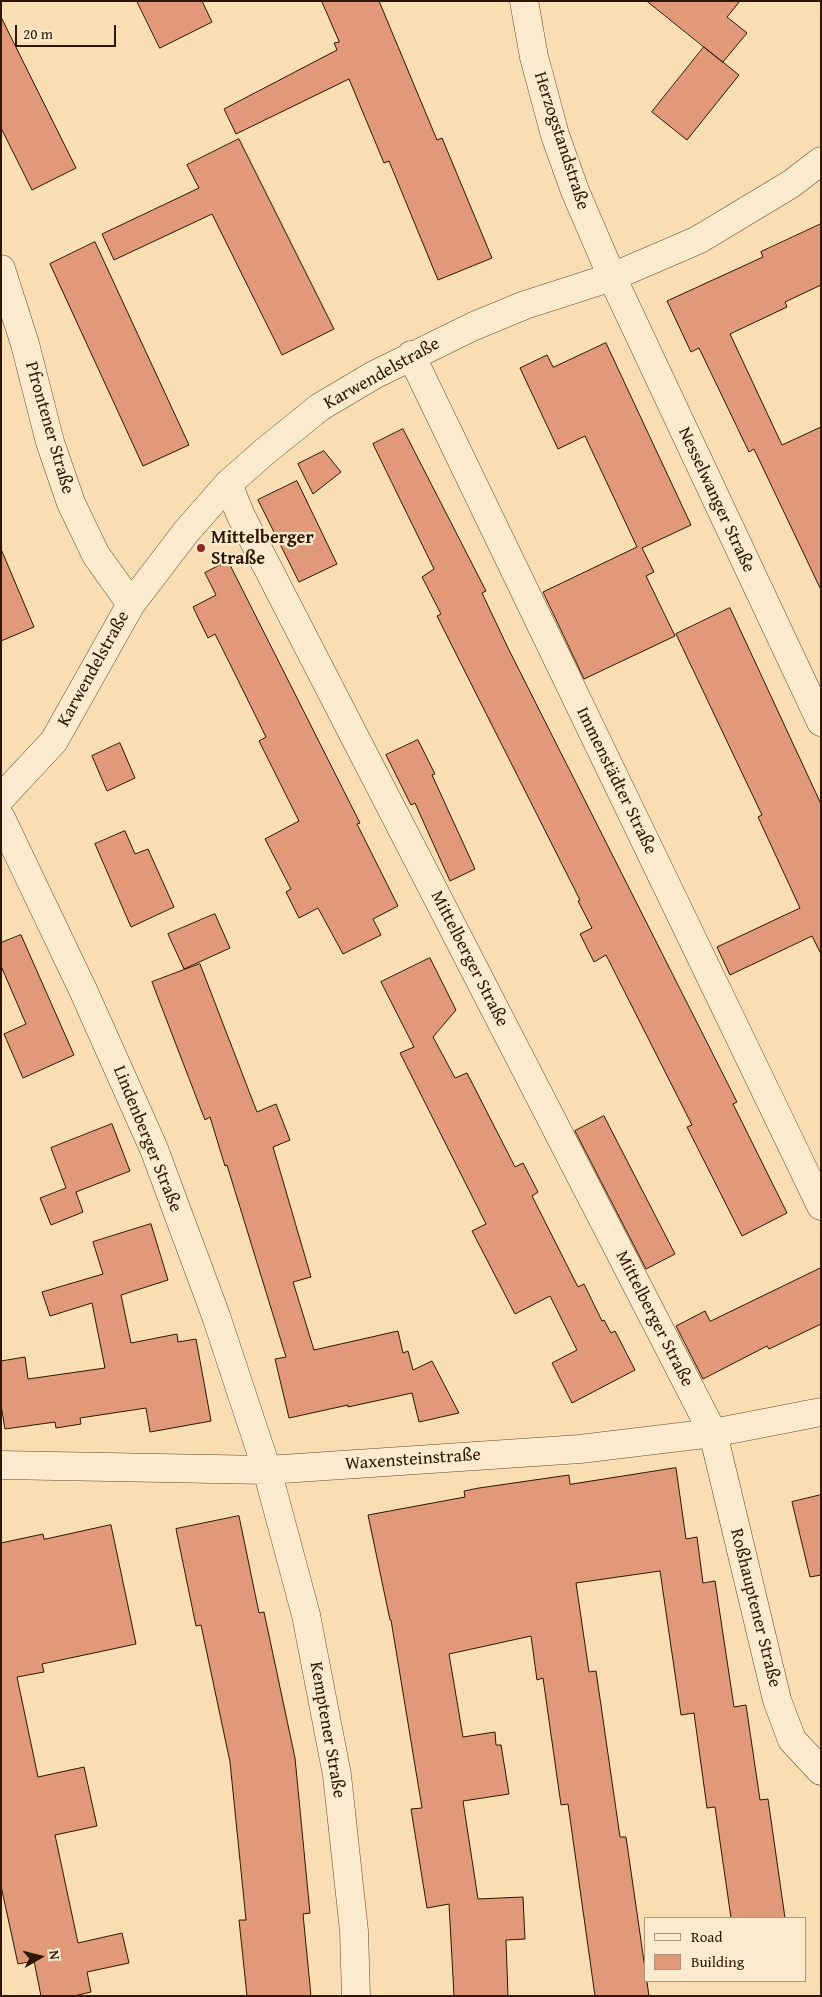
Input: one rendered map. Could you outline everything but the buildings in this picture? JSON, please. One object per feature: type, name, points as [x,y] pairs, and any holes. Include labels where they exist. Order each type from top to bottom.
[{"type":"street","name":"Herzogstandstraße","points":[[524,1],[534,57],[555,135],[575,191],[612,278]]},
{"type":"street","name":"Karwendelstraße","points":[[1,798],[54,741],[131,604],[186,532],[228,484],[262,453],[320,407],[374,374],[411,355],[525,305],[612,278],[698,240],[791,184],[821,161]]},
{"type":"street","name":"Pfrontener Straße","points":[[1,269],[25,344],[50,442],[71,503],[96,556],[131,604]]},
{"type":"street","name":"Nesselwanger Straße","points":[[612,278],[821,722]]},
{"type":"street","name":"Immenstädter Straße","points":[[411,355],[821,1206]]},
{"type":"street","name":"Mittelberger Straße","points":[[228,484],[246,525],[713,1433]]},
{"type":"street","name":"Lindenberger Straße","points":[[1,818],[83,990],[154,1149],[216,1316],[267,1470]]},
{"type":"street","name":"Waxensteinstraße","points":[[1,1465],[267,1470],[580,1449],[713,1433],[821,1412]]},
{"type":"street","name":"Roßhauptener Straße","points":[[713,1433],[777,1700],[792,1740],[821,1771]]},
{"type":"street","name":"Kemptener Straße","points":[[267,1470],[306,1615],[337,1775],[354,1931],[356,1996]]},
{"type":"place","name":"Mittelberger Straße","points":[[201,548]]}]
